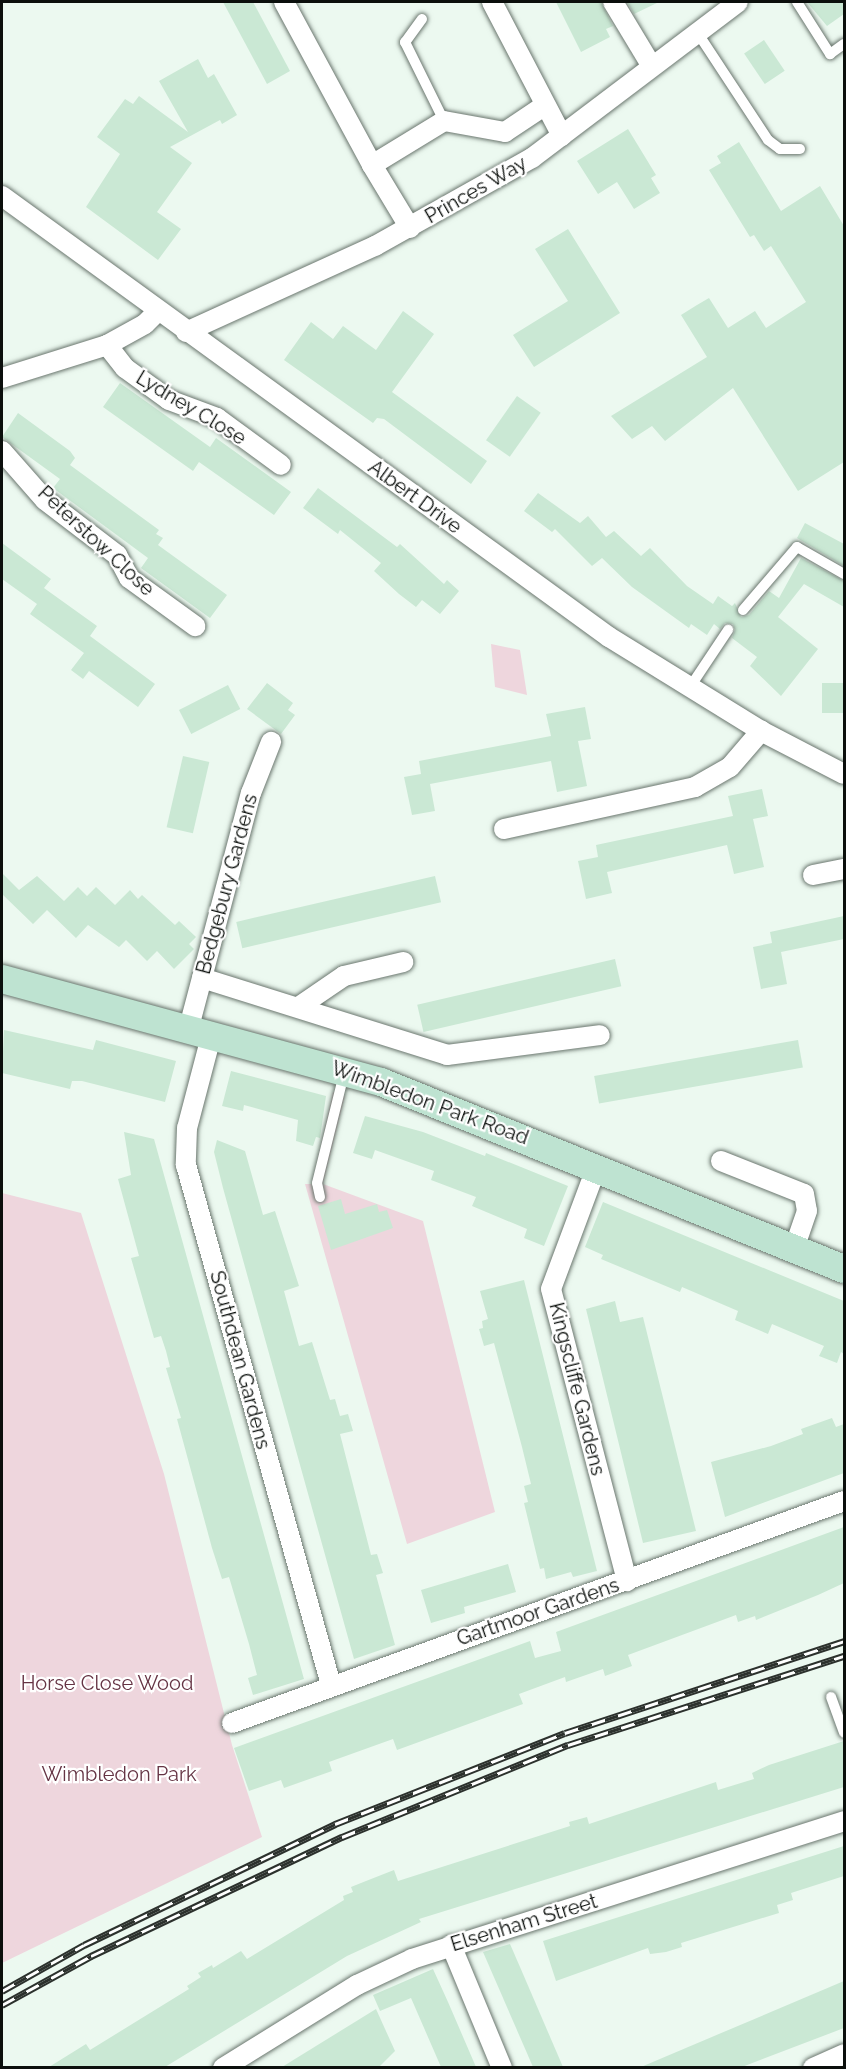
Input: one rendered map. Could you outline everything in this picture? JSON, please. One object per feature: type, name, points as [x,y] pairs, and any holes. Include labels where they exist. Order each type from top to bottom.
[{"type":"street","points":[[284,2],[372,165],[410,228]]},
{"type":"street","points":[[492,2],[544,106],[562,136]]},
{"type":"street","points":[[613,2],[651,65]]},
{"type":"street","name":"Princes Way","points":[[186,332],[410,228],[562,136],[651,65],[738,2]]},
{"type":"street","points":[[372,165],[444,121],[505,132],[544,106]]},
{"type":"street","name":"Albert Drive","points":[[2,196],[186,332],[609,637],[762,731],[844,774]]},
{"type":"street","points":[[2,378],[107,345],[145,324],[158,311]]},
{"type":"street","name":"Lydney Close","points":[[107,345],[125,368],[160,393],[217,418],[281,465]]},
{"type":"street","name":"Peterstow Close","points":[[2,451],[45,500],[117,555],[129,578],[195,626]]},
{"type":"street","points":[[504,829],[695,787],[730,767],[762,731]]},
{"type":"street","name":"Bedgebury Gardens","points":[[200,1030],[202,978],[251,793],[271,742]]},
{"type":"street","points":[[813,875],[844,869]]},
{"type":"street","points":[[300,1006],[344,976],[403,962]]},
{"type":"street","points":[[202,978],[300,1006],[447,1055],[600,1035]]},
{"type":"street","name":"Wimbledon Park Road","points":[[2,979],[200,1030],[345,1071],[597,1166],[844,1269]]},
{"type":"street","name":"Southdean Gardens","points":[[200,1030],[187,1128],[186,1165],[331,1685]]},
{"type":"street","points":[[722,1161],[804,1194],[807,1211],[794,1248]]},
{"type":"street","name":"Kingscliffe Gardens","points":[[597,1166],[551,1289],[627,1581]]},
{"type":"street","name":"Gartmoor Gardens","points":[[232,1723],[331,1685],[627,1581],[844,1501]]},
{"type":"street","name":"Elsenham Street","points":[[223,2067],[375,1976],[451,1945],[844,1821]]},
{"type":"street","points":[[451,1945],[502,2067]]},
{"type":"street","points":[[813,2067],[844,2054]]},
{"type":"lane","points":[[797,2],[830,54],[844,44]]},
{"type":"lane","points":[[422,19],[405,42],[444,121]]},
{"type":"lane","points":[[697,32],[768,140],[780,149],[801,149]]},
{"type":"lane","points":[[743,610],[796,548],[844,574]]},
{"type":"lane","points":[[690,687],[729,630]]},
{"type":"lane","points":[[320,1197],[317,1184],[345,1071]]},
{"type":"lane","points":[[831,1697],[844,1733]]},
{"type":"green space","points":[[491,644],[520,650],[527,695],[495,687]]},
{"type":"green space","points":[[333,1092],[345,1096],[323,1184],[423,1221],[495,1512],[407,1544],[305,1184],[312,1184]]},
{"type":"green space","name":"Wimbledon Park","points":[[2,1193],[81,1213],[164,1474],[232,1745],[262,1837],[2,1963]]},
{"type":"building","points":[[223,2],[253,2],[290,71],[267,84]]},
{"type":"building","points":[[556,2],[601,2],[613,26],[606,29],[610,37],[581,52]]},
{"type":"building","points":[[627,2],[659,2],[634,14]]},
{"type":"building","points":[[807,2],[844,2],[844,14],[827,26]]},
{"type":"building","points":[[764,40],[785,71],[765,84],[744,53]]},
{"type":"building","points":[[198,59],[208,78],[214,74],[237,115],[222,124],[220,120],[170,147],[192,163],[157,212],[181,229],[158,260],[86,207],[120,154],[97,137],[125,99],[133,104],[139,96],[188,132],[159,81]]},
{"type":"building","points":[[628,129],[656,175],[651,178],[660,193],[634,209],[617,182],[598,194],[577,161]]},
{"type":"building","points":[[739,142],[781,211],[820,186],[844,226],[844,462],[798,491],[733,388],[665,441],[652,426],[632,439],[611,416],[707,357],[681,315],[697,305],[709,298],[728,328],[755,311],[766,328],[806,302],[771,246],[764,251],[754,235],[750,237],[709,170],[721,163],[717,156]]},
{"type":"building","points":[[568,229],[620,313],[534,367],[513,335],[568,301],[535,249]]},
{"type":"building","points":[[403,311],[434,334],[392,392],[487,461],[471,484],[384,419],[377,418],[373,423],[284,360],[311,322],[333,339],[343,326],[376,350]]},
{"type":"building","points":[[120,383],[210,447],[216,438],[291,492],[274,515],[199,462],[193,471],[103,407]]},
{"type":"building","points":[[517,396],[541,413],[510,457],[486,440]]},
{"type":"building","points":[[18,413],[70,451],[75,458],[70,465],[159,530],[156,534],[163,538],[158,545],[227,595],[210,618],[141,568],[148,558],[53,488],[60,479],[2,437]]},
{"type":"building","points":[[318,488],[397,547],[400,544],[444,584],[447,580],[459,591],[440,614],[422,600],[416,607],[399,594],[374,571],[381,563],[340,530],[338,534],[303,508]]},
{"type":"building","points":[[538,493],[580,523],[588,516],[606,537],[614,531],[641,556],[650,548],[687,586],[713,604],[718,596],[732,606],[735,603],[741,617],[749,615],[769,591],[779,598],[801,558],[844,581],[844,607],[804,584],[778,617],[818,649],[781,696],[750,666],[757,657],[732,638],[735,630],[733,624],[725,623],[720,629],[714,624],[707,635],[691,624],[689,628],[632,587],[602,558],[592,566],[555,529],[552,532],[524,511]]},
{"type":"building","points":[[805,523],[844,544],[844,566],[797,538]]},
{"type":"building","points":[[2,543],[51,579],[44,588],[97,626],[90,636],[155,684],[138,707],[89,671],[83,679],[71,670],[84,653],[30,614],[37,604],[2,579]]},
{"type":"building","points":[[267,683],[293,703],[288,710],[295,715],[281,734],[247,709]]},
{"type":"building","points":[[822,683],[844,683],[844,713],[822,713]]},
{"type":"building","points":[[228,685],[240,709],[191,734],[179,710]]},
{"type":"building","points":[[585,707],[591,739],[578,741],[587,786],[557,792],[551,761],[430,784],[435,811],[412,815],[404,777],[421,774],[419,761],[551,736],[546,714]]},
{"type":"building","points":[[183,756],[209,762],[193,833],[167,827]]},
{"type":"building","points":[[762,789],[768,816],[753,819],[764,867],[734,874],[727,845],[607,872],[612,893],[586,899],[578,861],[598,857],[596,845],[733,816],[728,796]]},
{"type":"building","points":[[2,873],[19,890],[37,876],[64,901],[78,887],[87,896],[96,887],[115,905],[130,890],[138,899],[142,895],[175,925],[179,921],[196,937],[189,944],[194,949],[174,969],[157,951],[147,961],[126,940],[119,947],[88,925],[76,938],[47,910],[33,924],[2,894]]},
{"type":"building","points":[[435,876],[441,902],[242,948],[236,922]]},
{"type":"building","points":[[844,916],[844,939],[781,952],[787,984],[761,989],[753,947],[772,943],[770,932]]},
{"type":"building","points":[[615,959],[621,986],[424,1032],[417,1005]]},
{"type":"building","points":[[4,1030],[93,1050],[96,1040],[176,1061],[165,1102],[82,1081],[72,1081],[70,1089],[2,1073]]},
{"type":"building","points":[[798,1040],[803,1068],[599,1104],[594,1076]]},
{"type":"building","points":[[231,1071],[326,1096],[320,1138],[316,1137],[313,1146],[296,1141],[298,1120],[244,1105],[243,1111],[222,1106]]},
{"type":"building","points":[[365,1116],[423,1132],[485,1156],[486,1153],[568,1186],[544,1246],[524,1238],[527,1229],[472,1206],[476,1197],[431,1180],[434,1171],[375,1150],[372,1159],[353,1153]]},
{"type":"building","points":[[124,1132],[154,1139],[304,1679],[253,1695],[248,1678],[257,1675],[249,1644],[229,1577],[222,1579],[212,1548],[177,1419],[181,1418],[166,1368],[170,1367],[166,1351],[161,1336],[154,1338],[131,1258],[139,1256],[118,1179],[131,1175]]},
{"type":"building","points":[[217,1140],[245,1151],[263,1215],[275,1211],[299,1286],[284,1291],[299,1346],[312,1342],[330,1400],[335,1399],[340,1416],[348,1414],[353,1431],[340,1434],[371,1555],[377,1554],[383,1573],[376,1575],[395,1645],[354,1659],[223,1188],[214,1152]]},
{"type":"building","points":[[341,1199],[345,1214],[377,1204],[379,1212],[387,1210],[393,1228],[331,1250],[318,1206]]},
{"type":"building","points":[[603,1202],[844,1301],[844,1354],[841,1352],[837,1363],[819,1356],[824,1346],[772,1324],[768,1334],[735,1320],[738,1311],[682,1287],[680,1292],[601,1259],[603,1255],[585,1247]]},
{"type":"building","points":[[524,1280],[597,1571],[573,1577],[571,1572],[546,1579],[544,1568],[540,1569],[524,1503],[528,1502],[524,1486],[531,1484],[522,1447],[494,1343],[484,1346],[479,1329],[483,1328],[482,1321],[488,1319],[480,1291]]},
{"type":"building","points":[[615,1301],[620,1322],[643,1317],[696,1531],[643,1543],[586,1309]]},
{"type":"building","points":[[832,1418],[836,1427],[844,1424],[844,1473],[725,1517],[711,1462],[771,1446],[803,1434],[801,1429]]},
{"type":"building","points":[[844,1527],[844,1583],[818,1595],[756,1620],[755,1616],[738,1622],[736,1615],[628,1655],[632,1666],[605,1676],[603,1669],[566,1682],[565,1677],[519,1694],[523,1704],[397,1750],[393,1739],[329,1762],[332,1771],[284,1788],[281,1780],[249,1791],[234,1748],[530,1641],[535,1658],[561,1651],[556,1632]]},
{"type":"building","points":[[508,1564],[516,1592],[464,1607],[465,1613],[431,1623],[421,1590]]},
{"type":"building","points":[[844,1741],[844,1787],[419,1919],[421,1922],[347,1956],[165,2067],[49,2067],[86,2044],[90,2050],[189,1989],[187,1986],[201,1977],[198,1973],[212,1965],[213,1968],[241,1951],[247,1959],[344,1900],[343,1896],[353,1892],[351,1887],[394,1870],[398,1881],[570,1826],[569,1822],[587,1817],[589,1824],[716,1782],[718,1790],[754,1779],[752,1773],[769,1765]]},
{"type":"building","points":[[844,1846],[844,1876],[791,1893],[793,1900],[777,1905],[779,1913],[681,1943],[682,1947],[666,1952],[650,1954],[648,1948],[556,1981],[543,1941]]},
{"type":"building","points":[[510,1944],[563,2067],[533,2067],[483,1952]]},
{"type":"building","points":[[433,1969],[476,2067],[441,2067],[411,1998],[380,2011],[373,1995]]},
{"type":"building","points":[[844,1981],[844,2028],[742,2067],[641,2067]]},
{"type":"building","points":[[376,2009],[395,2051],[379,2067],[282,2067]]},
{"type":"railway","points":[[2,1991],[84,1945],[335,1824],[565,1733],[844,1641]]},
{"type":"railway","points":[[2,2005],[91,1956],[342,1837],[568,1745],[844,1656]]},
{"type":"park label","name":"Horse Close Wood","points":[[107,1683]]}]
